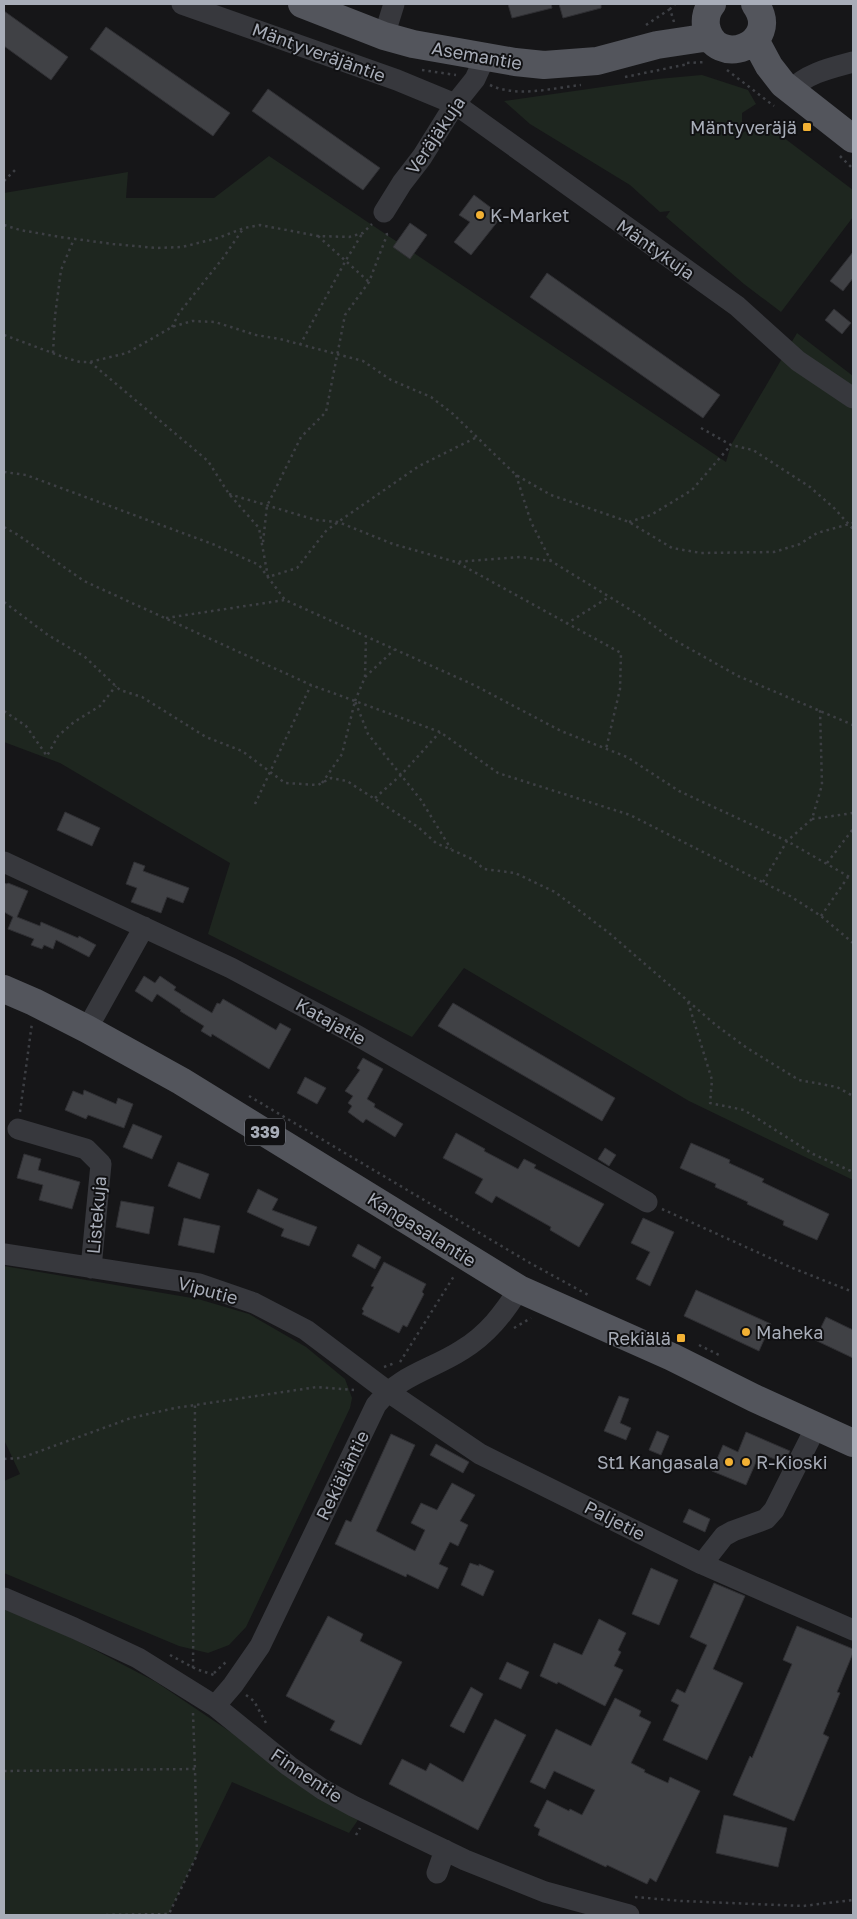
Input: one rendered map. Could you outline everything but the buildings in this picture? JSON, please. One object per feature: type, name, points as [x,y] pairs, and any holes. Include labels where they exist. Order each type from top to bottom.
[{"type":"main road","name":"Asemantie","points":[[302,4],[384,36],[413,44],[544,65],[597,61],[667,26],[722,39]]},
{"type":"main road","points":[[722,39],[762,25],[762,17],[755,4]]},
{"type":"main road","points":[[722,39],[769,66],[783,93],[843,145]]},
{"type":"main road","name":"Kangasalantie","points":[[4,989],[87,1029],[181,1081],[519,1289],[672,1357],[853,1443]]},
{"type":"street","name":"Mäntyveräjäntie","points":[[182,4],[397,80],[455,104]]},
{"type":"street","points":[[384,36],[394,4]]},
{"type":"street","name":"Veräjäkuja","points":[[384,212],[402,183],[422,157],[455,104],[475,79],[485,57]]},
{"type":"street","points":[[783,93],[799,81],[853,62]]},
{"type":"street","name":"Mäntykuja","points":[[455,104],[737,306],[798,361],[853,398]]},
{"type":"street","name":"Katajatie","points":[[4,862],[231,968],[351,1032],[647,1202]]},
{"type":"street","points":[[87,1029],[144,927]]},
{"type":"street","name":"Listekuja","points":[[18,1129],[86,1149],[100,1164],[91,1268]]},
{"type":"street","name":"Viputie","points":[[4,1254],[199,1284],[254,1303],[306,1330],[361,1385],[387,1391]]},
{"type":"street","name":"Rekiäläntie","points":[[215,1706],[233,1685],[260,1646],[271,1626],[376,1405],[387,1391],[463,1350],[503,1314],[519,1289]]},
{"type":"street","name":"Paljetie","points":[[387,1391],[480,1454],[702,1564],[853,1630]]},
{"type":"street","points":[[702,1564],[724,1536],[766,1519],[774,1510],[816,1427]]},
{"type":"street","name":"Finnentie","points":[[4,1598],[138,1658],[215,1706],[289,1766],[322,1789],[353,1806],[445,1850],[545,1892],[632,1906]]},
{"type":"street","points":[[437,1873],[445,1850]]},
{"type":"path","points":[[667,26],[688,64],[722,39],[783,93]]},
{"type":"path","points":[[843,145],[853,169]]},
{"type":"path","points":[[4,181],[16,169]]},
{"type":"path","points":[[300,345],[346,260],[363,233],[384,212]]},
{"type":"path","points":[[263,545],[266,506],[301,437],[326,412],[345,315],[369,282],[387,235],[384,212]]},
{"type":"path","points":[[4,225],[20,230],[74,239],[158,248],[182,247],[260,225],[318,236],[349,238],[363,233]]},
{"type":"path","points":[[172,326],[179,313],[223,258],[244,228]]},
{"type":"path","points":[[318,236],[369,282]]},
{"type":"path","points":[[53,353],[55,316],[61,270],[74,239]]},
{"type":"path","points":[[4,335],[80,362],[90,362],[127,353],[172,326],[192,322],[215,322],[256,335],[280,339],[363,361],[391,380],[431,398],[453,414],[516,475],[551,495],[630,522],[672,548],[701,553],[774,552],[800,544],[817,534],[853,523]]},
{"type":"path","points":[[90,362],[208,460],[229,494],[260,528],[268,577]]},
{"type":"path","points":[[701,428],[731,445],[753,450],[810,487],[834,508],[853,529]]},
{"type":"path","points":[[268,577],[297,568],[326,531],[338,522],[419,466],[477,437]]},
{"type":"path","points":[[630,522],[651,515],[692,490],[731,445]]},
{"type":"path","points":[[4,472],[26,475],[215,545],[259,566],[285,600],[474,685],[561,731],[627,757],[679,791],[786,841],[853,879]]},
{"type":"path","points":[[516,475],[531,522],[551,561]]},
{"type":"path","points":[[229,494],[316,520],[338,522],[393,544],[456,562],[621,653],[620,689],[606,749]]},
{"type":"path","points":[[4,527],[84,581],[311,685],[440,732],[498,773],[630,815],[763,882],[821,916],[853,943]]},
{"type":"path","points":[[456,562],[521,557],[551,561],[639,615],[670,637],[738,676],[853,725]]},
{"type":"path","points":[[566,624],[608,597]]},
{"type":"path","points":[[165,618],[285,600]]},
{"type":"path","points":[[4,602],[48,635],[85,657],[120,690],[142,696],[206,737],[242,750],[284,783],[318,785],[331,778],[347,781],[418,827],[436,843],[472,859],[484,869],[515,873],[554,892],[609,933],[688,1001],[747,1048],[799,1080],[837,1087],[853,1096]]},
{"type":"path","points":[[321,783],[342,754],[355,701],[365,678],[366,638]]},
{"type":"path","points":[[365,678],[394,650]]},
{"type":"path","points":[[255,804],[311,685]]},
{"type":"path","points":[[4,711],[26,726],[47,756],[58,736],[74,722],[100,706],[116,686]]},
{"type":"path","points":[[355,701],[368,734],[421,800],[452,850]]},
{"type":"path","points":[[812,819],[822,785],[820,710]]},
{"type":"path","points":[[374,799],[401,775],[440,732]]},
{"type":"path","points":[[763,882],[786,841],[812,819],[853,813]]},
{"type":"path","points":[[827,864],[853,830]]},
{"type":"path","points":[[821,916],[848,877]]},
{"type":"path","points":[[688,1001],[712,1080],[710,1103],[744,1110],[813,1154],[853,1172]]},
{"type":"path","points":[[18,1129],[34,1002]]},
{"type":"path","points":[[246,1094],[530,1263],[593,1297]]},
{"type":"path","points":[[647,1202],[790,1267],[853,1292]]},
{"type":"path","points":[[4,1458],[21,1458],[131,1418],[195,1405],[318,1387],[361,1385],[380,1369],[401,1362],[454,1276]]},
{"type":"path","points":[[514,1329],[529,1319],[536,1317]]},
{"type":"path","points":[[698,1345],[723,1358]]},
{"type":"path","points":[[104,1915],[169,1914],[197,1855],[193,1693],[195,1405]]},
{"type":"path","points":[[233,1685],[254,1701],[270,1730]]},
{"type":"path","points":[[4,1771],[195,1769]]},
{"type":"path","points":[[632,1906],[681,1901],[802,1906],[853,1900]]},
{"type":"shaded area","points":[[702,75],[748,90],[756,104],[742,113],[742,133],[763,122],[853,190],[853,217],[781,312],[744,284],[666,217],[670,211],[660,212],[630,185],[530,124],[504,101],[658,79]]},
{"type":"shaded area","points":[[269,156],[726,462],[731,445],[797,333],[853,376],[853,1180],[689,1101],[464,968],[412,1037],[208,934],[230,863],[60,763],[4,742],[4,193],[128,172],[126,198],[214,198]]},
{"type":"shaded area","points":[[4,1266],[198,1299],[249,1314],[306,1347],[345,1379],[352,1398],[350,1408],[246,1627],[229,1645],[208,1653],[179,1646],[4,1573],[4,1481],[20,1474],[5,1442],[4,1431]]},
{"type":"shaded area","points":[[4,1608],[70,1637],[156,1682],[232,1733],[293,1780],[358,1820],[349,1833],[232,1782],[168,1915],[4,1915]]},
{"type":"place","name":"Mäntyveräjä","points":[[807,127]]},
{"type":"place","name":"K-Market","points":[[480,215]]},
{"type":"place","name":"Maheka","points":[[746,1332]]},
{"type":"place","name":"Rekiälä","points":[[681,1338]]},
{"type":"place","name":"St1 Kangasala","points":[[729,1462]]},
{"type":"place","name":"R-Kioski","points":[[746,1462]]}]
